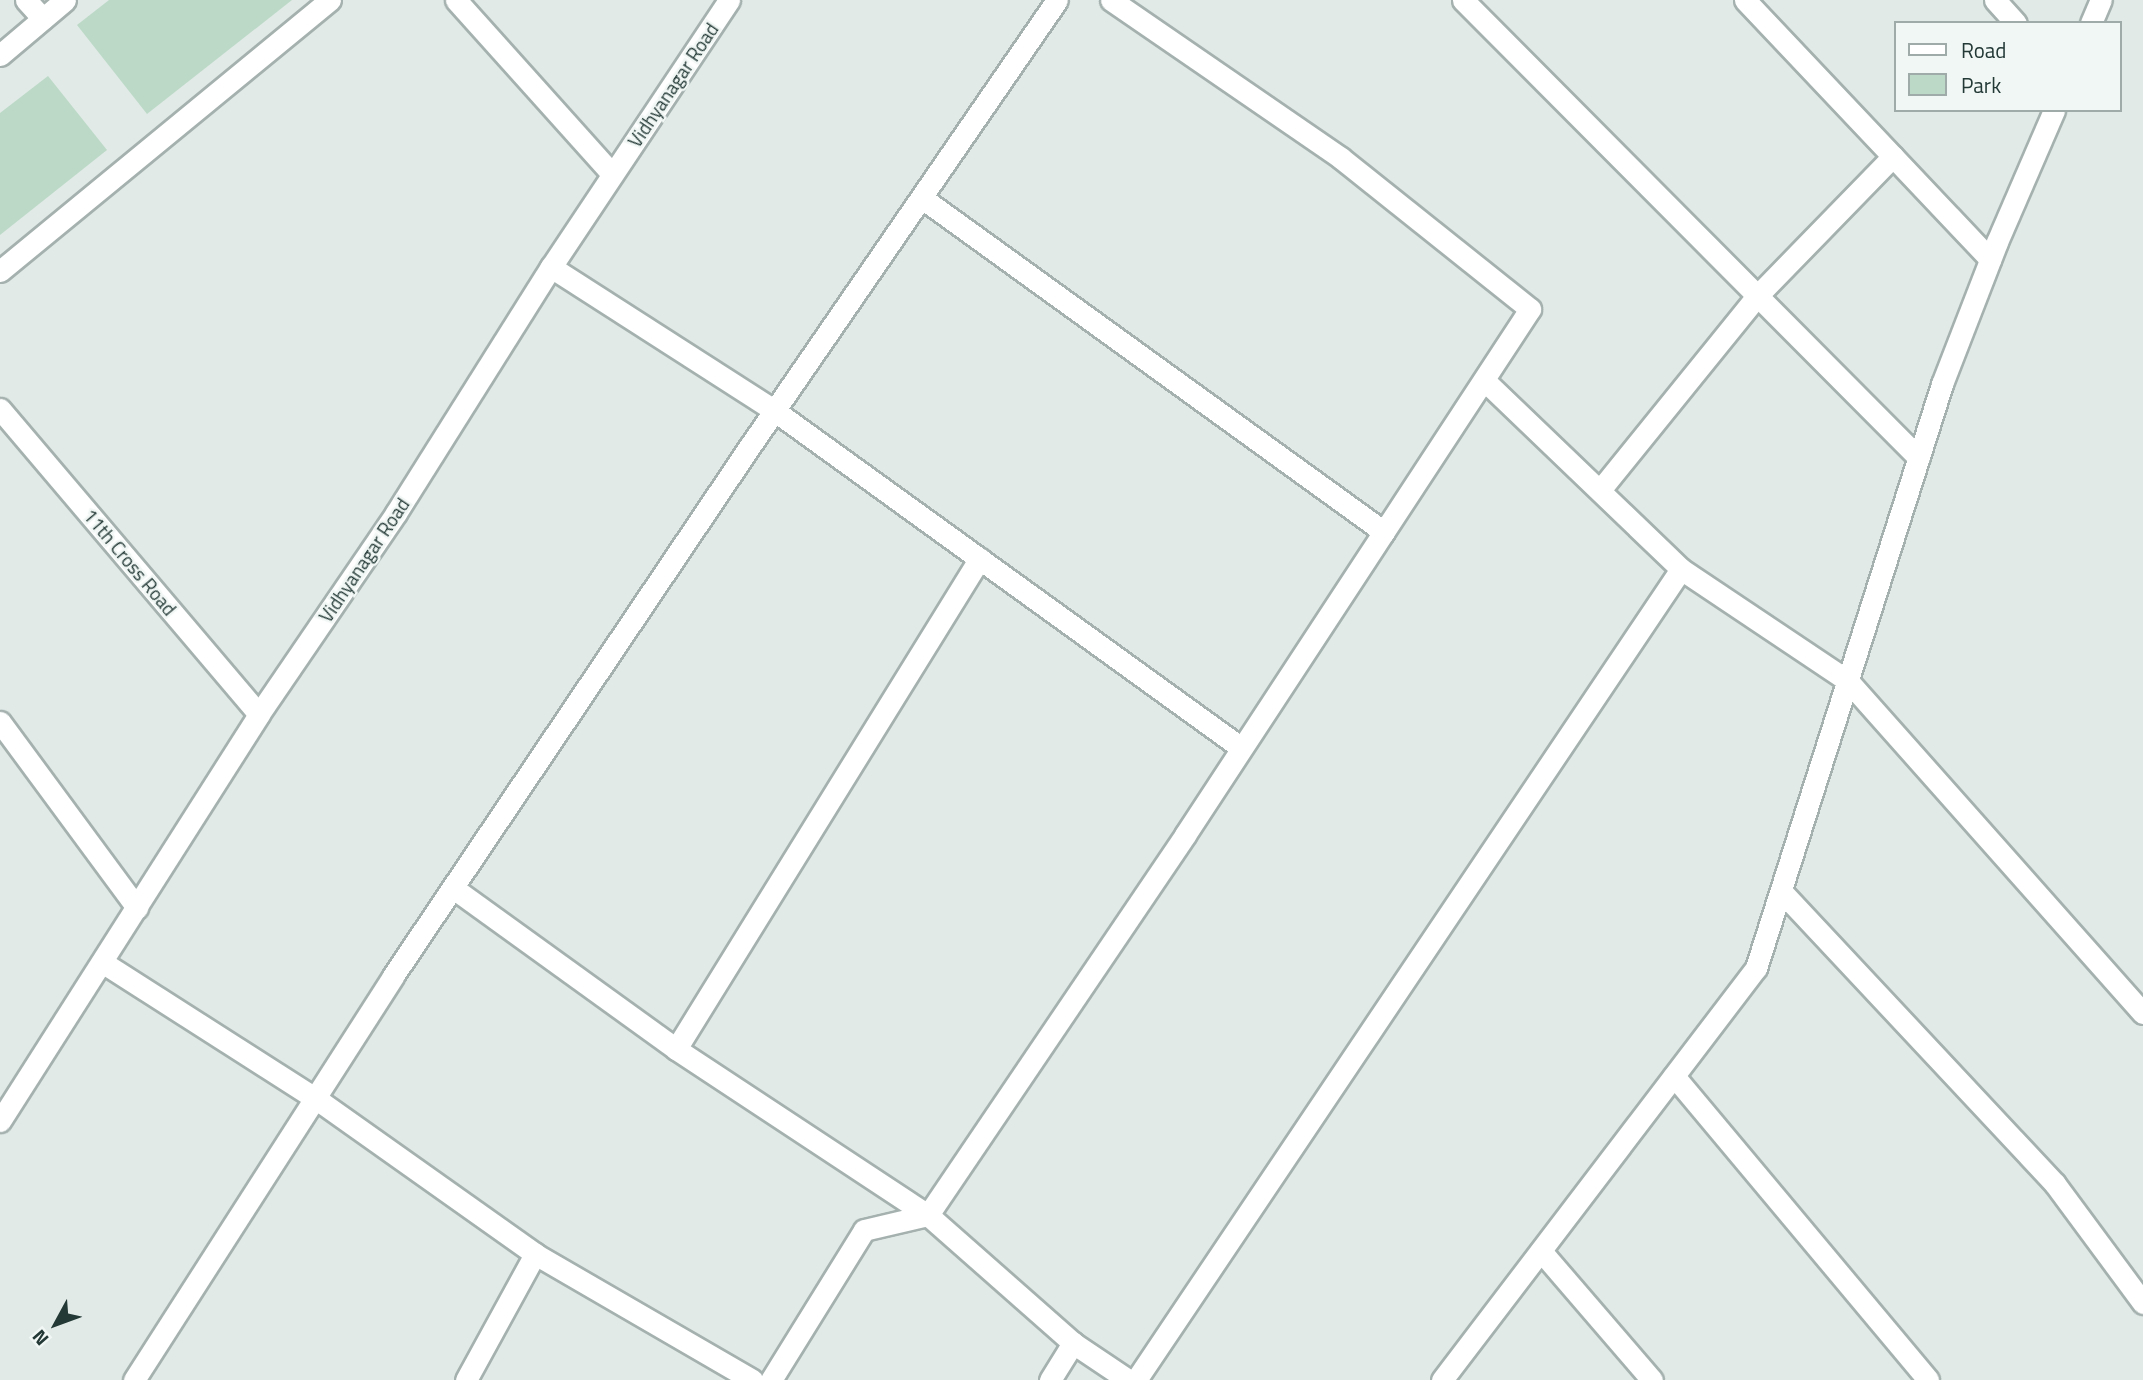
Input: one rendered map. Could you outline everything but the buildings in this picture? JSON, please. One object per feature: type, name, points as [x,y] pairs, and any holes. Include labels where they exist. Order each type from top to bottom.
[{"type":"street","points":[[26,0],[43,19]]},
{"type":"street","points":[[0,55],[65,0]]},
{"type":"street","points":[[0,271],[330,0]]},
{"type":"street","points":[[456,0],[612,174]]},
{"type":"street","name":"Vidhyanagar Road","points":[[0,1121],[259,714],[396,513],[551,267],[729,0]]},
{"type":"street","points":[[134,1380],[453,888],[1057,0]]},
{"type":"street","points":[[771,1380],[864,1230],[928,1215],[1185,835],[1240,747],[1530,309],[1341,158],[1111,0]]},
{"type":"street","points":[[1463,0],[1919,458]]},
{"type":"street","points":[[1745,0],[1990,259]]},
{"type":"street","points":[[1995,0],[2014,21]]},
{"type":"street","points":[[2092,21],[2101,0]]},
{"type":"street","points":[[1443,1380],[1756,968],[1942,384],[1990,259],[2053,112]]},
{"type":"street","points":[[1600,490],[1757,296],[1893,156]]},
{"type":"street","points":[[922,198],[1384,532]]},
{"type":"street","points":[[551,267],[775,411],[1240,747]]},
{"type":"street","points":[[1484,380],[1681,569],[1848,681],[2143,1013]]},
{"type":"street","name":"11th Cross Road","points":[[0,409],[259,714]]},
{"type":"street","points":[[676,1049],[980,558]]},
{"type":"street","points":[[1136,1380],[1681,569]]},
{"type":"street","points":[[0,722],[137,908]]},
{"type":"street","points":[[453,888],[676,1049],[928,1215],[1073,1343],[1128,1380]]},
{"type":"street","points":[[1781,891],[2055,1184],[2143,1303]]},
{"type":"street","points":[[102,962],[315,1098],[535,1254],[752,1380]]},
{"type":"street","points":[[1674,1076],[1928,1380]]},
{"type":"street","points":[[1541,1251],[1652,1380]]},
{"type":"street","points":[[466,1380],[535,1254]]},
{"type":"street","points":[[1050,1380],[1073,1343]]},
{"type":"green space","points":[[109,0],[292,0],[147,114],[77,25]]},
{"type":"green space","points":[[48,76],[107,150],[0,235],[0,113]]}]
